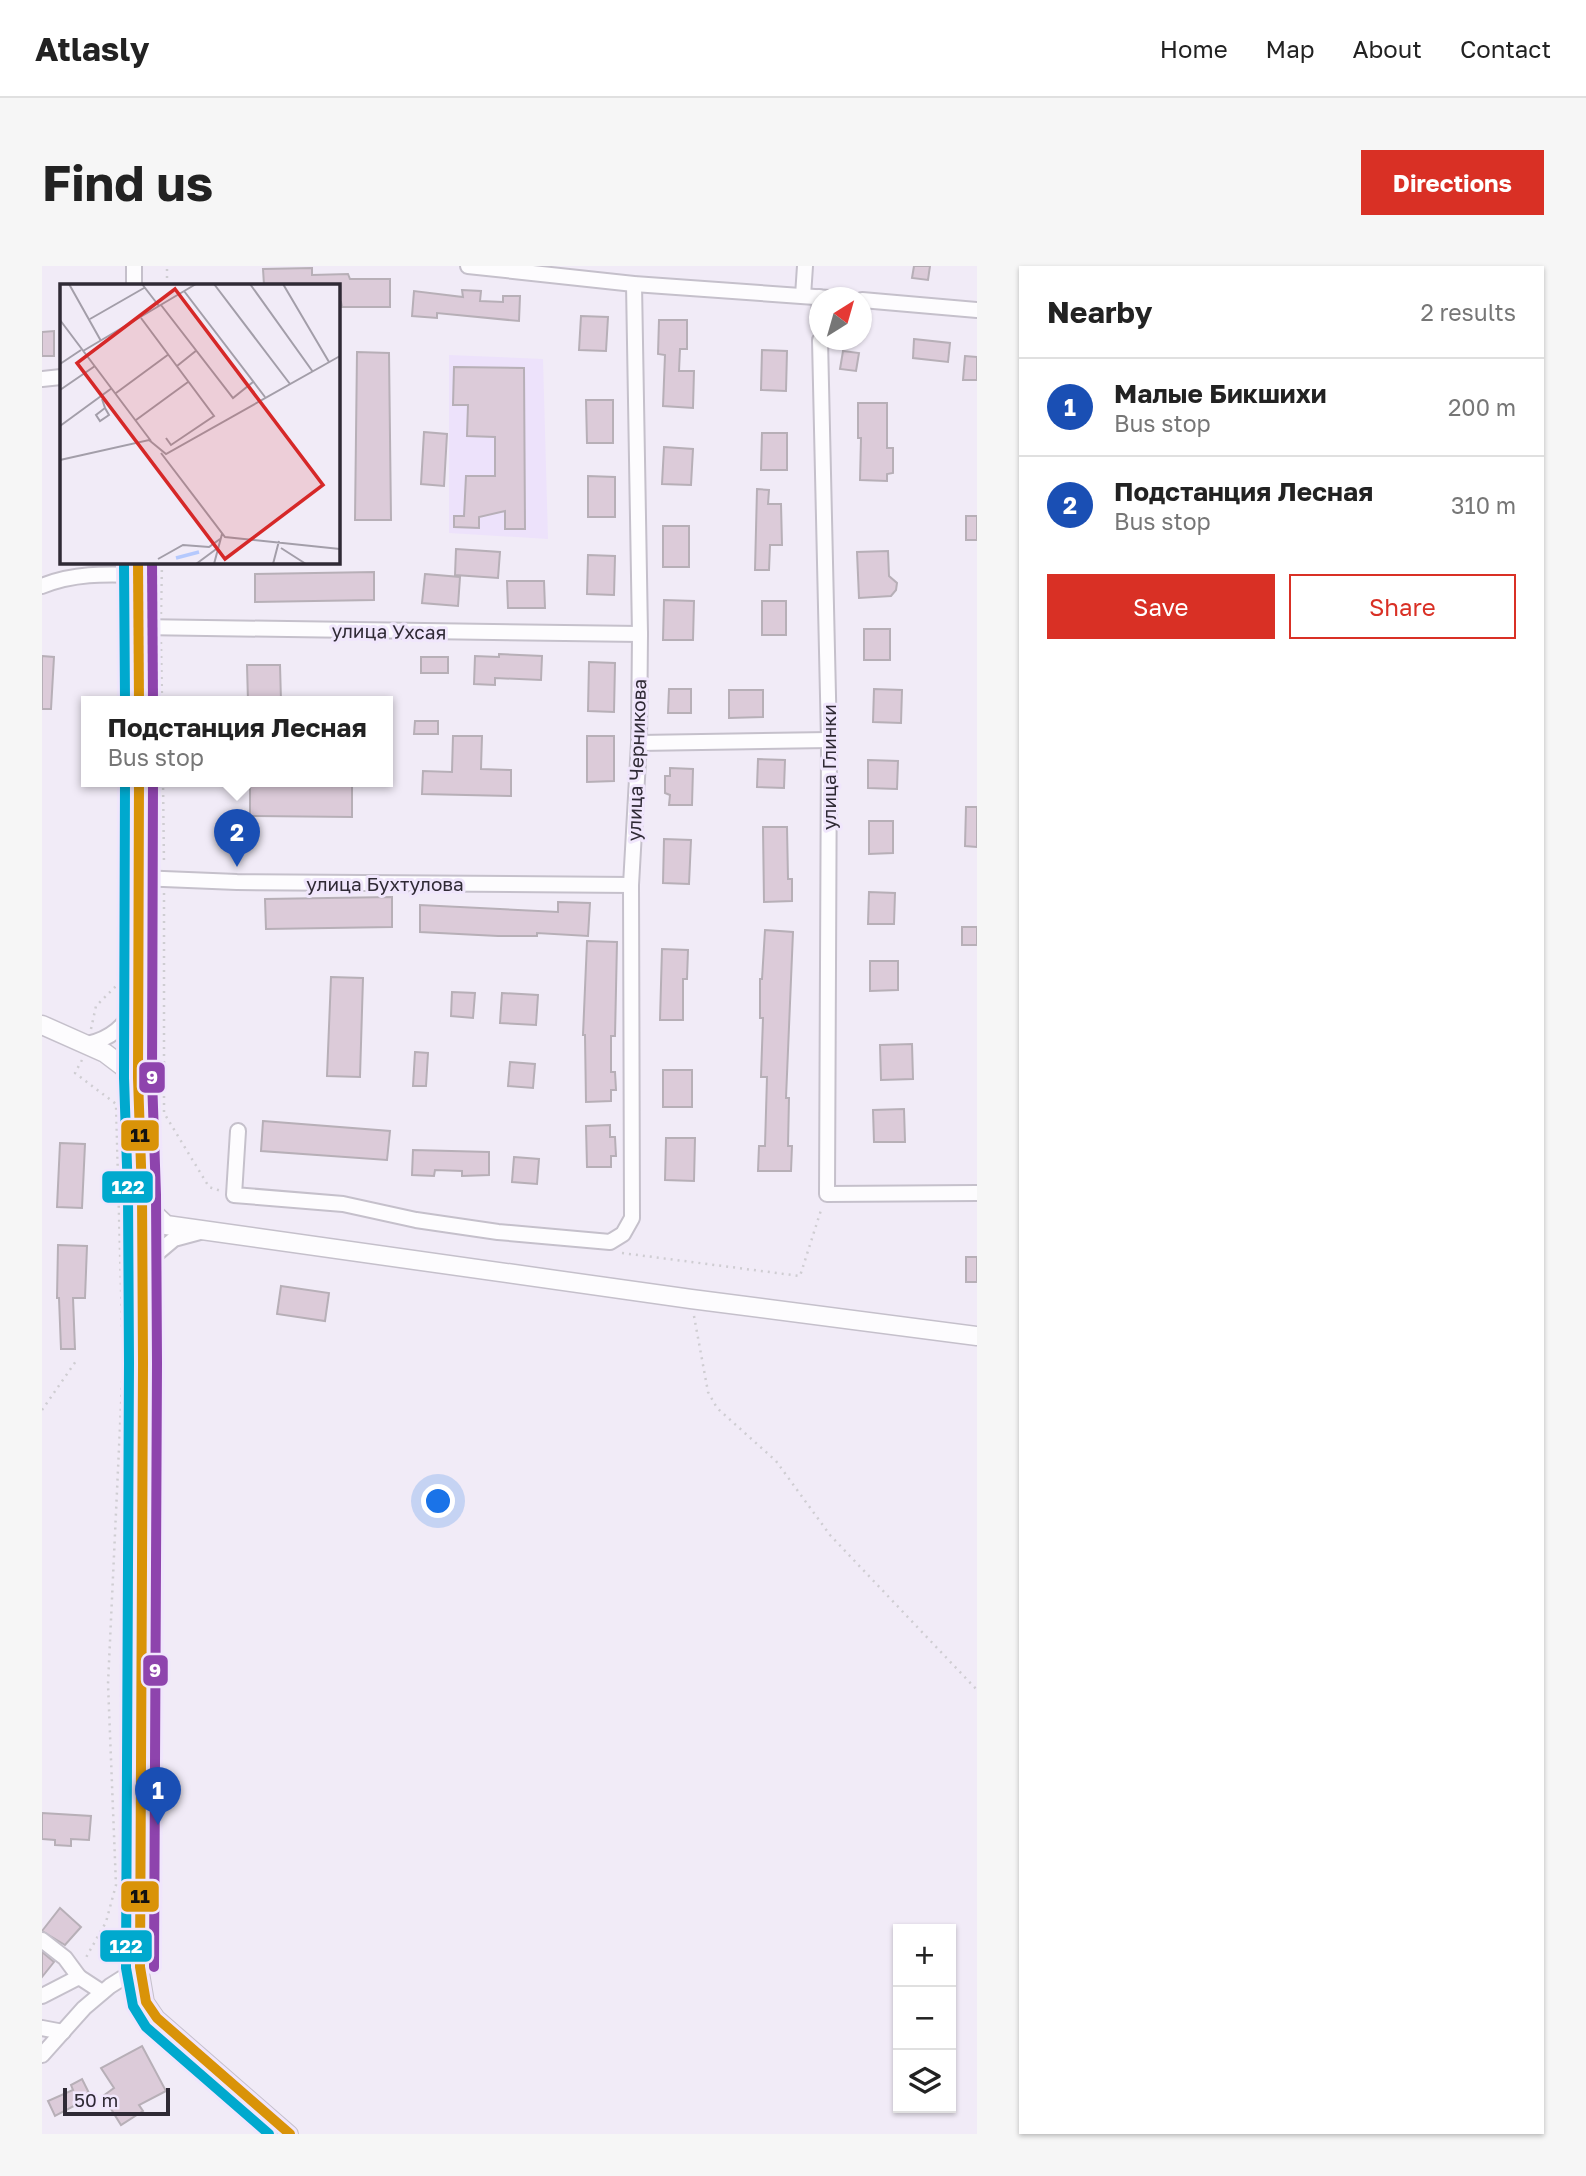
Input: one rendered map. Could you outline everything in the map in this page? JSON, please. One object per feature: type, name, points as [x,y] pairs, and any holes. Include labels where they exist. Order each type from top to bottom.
[{"type":"main road","points":[[42,1026],[121,1063],[138,1077],[142,1195],[148,1208],[166,1225],[691,1299],[977,1336]]},
{"type":"street","points":[[134,266],[134,284]]},
{"type":"street","points":[[468,266],[634,284],[809,296]]},
{"type":"street","points":[[803,296],[805,266]]},
{"type":"street","name":"улица Черникова","points":[[234,1195],[343,1204],[416,1220],[498,1232],[610,1242],[623,1234],[632,1218],[631,885],[639,743],[640,634],[634,284]]},
{"type":"street","points":[[872,301],[977,310]]},
{"type":"street","name":"улица Глинки","points":[[820,350],[829,740],[827,1194],[977,1193]]},
{"type":"street","points":[[42,379],[60,377]]},
{"type":"street","points":[[42,586],[63,578],[138,568],[139,696]]},
{"type":"street","name":"улица Ухсая","points":[[139,626],[640,634]]},
{"type":"street","points":[[639,743],[829,740]]},
{"type":"street","points":[[138,1077],[139,787]]},
{"type":"street","name":"улица Бухтулова","points":[[139,878],[237,882],[631,885]]},
{"type":"street","points":[[87,1045],[116,1031],[130,1017],[138,1003]]},
{"type":"street","points":[[234,1195],[238,1131]]},
{"type":"street","points":[[142,1195],[140,1967],[146,2002],[157,2018],[290,2134]]},
{"type":"street","points":[[142,1266],[174,1239],[202,1231]]},
{"type":"street","points":[[42,1940],[65,1958],[91,1985]]},
{"type":"street","points":[[42,1996],[91,1985],[140,1967]]},
{"type":"street","points":[[42,2055],[84,2008],[91,1985]]},
{"type":"street","points":[[42,2028],[63,2032]]},
{"type":"path","points":[[167,266],[167,284]]},
{"type":"path","points":[[163,787],[164,1113],[209,1187],[234,1195]]},
{"type":"path","points":[[91,1985],[96,1971],[83,1961],[106,1922],[116,1885],[108,1684],[122,1362],[121,1226],[116,1104],[75,1073],[87,1045],[96,1006],[131,971]]},
{"type":"path","points":[[691,1299],[708,1392],[717,1408],[776,1461],[830,1535],[977,1690]]},
{"type":"path","points":[[42,1410],[76,1361]]},
{"type":"shaded area","points":[[449,355],[543,359],[548,539],[449,533]]},
{"type":"building","points":[[914,266],[930,266],[928,280],[912,278]]},
{"type":"building","points":[[312,268],[312,275],[348,274],[350,279],[390,279],[390,307],[342,307],[340,284],[264,284],[263,269]]},
{"type":"building","points":[[462,290],[481,291],[480,301],[503,302],[503,296],[520,296],[519,321],[437,313],[437,318],[412,316],[414,291],[463,297]]},
{"type":"building","points":[[581,316],[608,317],[606,351],[579,350]]},
{"type":"building","points":[[659,320],[687,320],[687,349],[680,349],[679,371],[694,371],[693,408],[663,406],[665,355],[658,354]]},
{"type":"building","points":[[54,331],[54,356],[42,356],[42,332]]},
{"type":"building","points":[[914,339],[950,343],[948,362],[913,358]]},
{"type":"building","points":[[762,350],[787,351],[786,391],[761,390]]},
{"type":"building","points":[[843,351],[859,353],[856,371],[840,369]]},
{"type":"building","points":[[357,352],[389,353],[391,520],[355,520]]},
{"type":"building","points":[[965,356],[977,357],[977,380],[963,380]]},
{"type":"building","points":[[454,367],[524,368],[525,529],[505,529],[505,511],[479,517],[479,528],[454,527],[454,516],[464,516],[466,476],[495,476],[495,437],[467,436],[468,405],[453,405]]},
{"type":"building","points":[[586,400],[613,400],[613,443],[587,443]]},
{"type":"building","points":[[858,403],[887,403],[887,448],[893,448],[893,473],[887,474],[887,481],[860,480]]},
{"type":"building","points":[[424,432],[447,434],[444,486],[421,484]]},
{"type":"building","points":[[762,433],[787,433],[787,470],[761,470]]},
{"type":"building","points":[[664,447],[693,449],[691,485],[662,484]]},
{"type":"building","points":[[588,476],[615,477],[615,517],[588,517]]},
{"type":"building","points":[[757,489],[769,490],[768,504],[781,504],[782,545],[770,545],[769,570],[755,570]]},
{"type":"building","points":[[966,516],[977,516],[977,540],[966,540]]},
{"type":"building","points":[[663,526],[689,526],[689,567],[663,567]]},
{"type":"building","points":[[456,549],[500,552],[498,578],[455,575]]},
{"type":"building","points":[[888,551],[889,576],[897,583],[896,590],[891,596],[859,598],[857,552]]},
{"type":"building","points":[[588,555],[615,556],[614,595],[587,594]]},
{"type":"building","points":[[374,572],[374,600],[255,602],[255,574]]},
{"type":"building","points":[[425,574],[460,577],[458,606],[422,603]]},
{"type":"building","points":[[507,581],[544,581],[545,608],[508,608]]},
{"type":"building","points":[[664,600],[694,601],[693,640],[663,640]]},
{"type":"building","points":[[762,601],[786,601],[786,635],[762,635]]},
{"type":"building","points":[[864,629],[890,629],[890,660],[864,660]]},
{"type":"building","points":[[499,654],[542,656],[541,680],[495,678],[495,685],[474,684],[475,656],[499,657]]},
{"type":"building","points":[[42,656],[54,657],[51,709],[42,709]]},
{"type":"building","points":[[421,657],[448,657],[448,673],[421,673]]},
{"type":"building","points":[[589,662],[615,663],[614,712],[588,711]]},
{"type":"building","points":[[247,665],[280,665],[281,696],[248,696]]},
{"type":"building","points":[[669,689],[691,689],[691,713],[668,713]]},
{"type":"building","points":[[874,689],[902,690],[901,723],[873,722]]},
{"type":"building","points":[[729,690],[763,690],[763,717],[729,718]]},
{"type":"building","points":[[415,721],[438,721],[438,734],[414,734]]},
{"type":"building","points":[[453,736],[482,736],[481,769],[511,770],[511,796],[422,794],[423,771],[452,772]]},
{"type":"building","points":[[587,736],[614,736],[614,781],[587,782]]},
{"type":"building","points":[[758,759],[785,760],[784,788],[757,787]]},
{"type":"building","points":[[868,760],[898,761],[897,789],[868,788]]},
{"type":"building","points":[[670,768],[693,769],[692,805],[669,805],[670,795],[665,793],[665,776],[670,776]]},
{"type":"building","points":[[250,787],[352,787],[352,817],[250,816]]},
{"type":"building","points":[[966,807],[977,807],[977,847],[965,846]]},
{"type":"building","points":[[869,821],[893,821],[893,853],[869,854]]},
{"type":"building","points":[[763,827],[787,827],[788,879],[792,879],[792,901],[764,902]]},
{"type":"building","points":[[664,839],[691,840],[689,884],[663,883]]},
{"type":"building","points":[[869,892],[895,893],[894,924],[868,924]]},
{"type":"building","points":[[392,897],[392,927],[266,929],[265,899]]},
{"type":"building","points":[[558,902],[590,903],[588,936],[537,933],[537,936],[498,936],[420,932],[420,905],[558,912]]},
{"type":"building","points":[[962,927],[977,927],[977,945],[962,945]]},
{"type":"building","points":[[765,930],[793,932],[786,1098],[789,1098],[788,1146],[792,1146],[791,1171],[758,1171],[759,1146],[765,1146],[767,1077],[761,1077],[763,1018],[760,1018],[760,979]]},
{"type":"building","points":[[587,941],[617,942],[615,1036],[611,1036],[611,1072],[615,1072],[616,1090],[611,1090],[611,1101],[586,1102],[583,1035]]},
{"type":"building","points":[[662,949],[688,950],[687,979],[683,979],[683,1020],[660,1020]]},
{"type":"building","points":[[870,961],[898,961],[898,990],[870,991]]},
{"type":"building","points":[[331,977],[363,978],[360,1077],[327,1076]]},
{"type":"building","points":[[452,992],[475,993],[473,1018],[451,1016]]},
{"type":"building","points":[[502,993],[538,995],[536,1025],[500,1023]]},
{"type":"building","points":[[912,1044],[913,1079],[881,1080],[880,1045]]},
{"type":"building","points":[[415,1052],[428,1053],[426,1086],[413,1086]]},
{"type":"building","points":[[510,1062],[535,1064],[533,1088],[508,1086]]},
{"type":"building","points":[[663,1070],[692,1070],[692,1107],[663,1107]]},
{"type":"building","points":[[904,1109],[905,1142],[874,1142],[873,1110]]},
{"type":"building","points":[[263,1121],[390,1131],[387,1160],[261,1151]]},
{"type":"building","points":[[610,1125],[610,1137],[615,1137],[616,1156],[611,1156],[611,1167],[587,1167],[586,1126]]},
{"type":"building","points":[[666,1138],[695,1138],[694,1181],[665,1180]]},
{"type":"building","points":[[60,1143],[85,1144],[82,1208],[57,1207]]},
{"type":"building","points":[[413,1150],[489,1152],[489,1175],[462,1176],[462,1171],[435,1170],[434,1176],[412,1175]]},
{"type":"building","points":[[514,1157],[539,1159],[537,1184],[512,1182]]},
{"type":"building","points":[[58,1245],[87,1246],[85,1298],[73,1298],[75,1349],[61,1349],[57,1298]]},
{"type":"building","points":[[966,1257],[977,1257],[977,1282],[966,1282]]},
{"type":"building","points":[[281,1286],[329,1293],[325,1321],[277,1314]]},
{"type":"building","points":[[42,1813],[91,1816],[89,1840],[71,1839],[71,1846],[55,1845],[55,1840],[42,1839]]},
{"type":"building","points":[[60,1908],[81,1927],[65,1945],[42,1931]]},
{"type":"building","points":[[42,1952],[54,1962],[42,1977]]},
{"type":"building","points":[[142,2046],[166,2091],[139,2105],[143,2111],[121,2125],[103,2096],[114,2088],[101,2068]]},
{"type":"building","points":[[82,2079],[91,2097],[55,2116],[48,2101],[73,2090],[71,2085]]},
{"type":"transit line","name":"122","points":[[124,564],[125,696]]},
{"type":"transit line","name":"11","points":[[138,564],[139,696]]},
{"type":"transit line","name":"9","points":[[152,564],[153,696]]},
{"type":"transit line","name":"122","points":[[125,787],[124,1078],[129,1363],[126,1968],[133,2006],[146,2027],[269,2134]]},
{"type":"transit line","name":"11","points":[[139,787],[138,1078],[143,1363],[140,1967],[146,2002],[157,2018],[290,2134]]},
{"type":"transit line","name":"9","points":[[153,787],[152,1078],[157,1363],[154,1967]]},
{"type":"place","name":"Подстанция Лесная","points":[[237,867]]},
{"type":"place","name":"Малые Бикшихи","points":[[158,1825]]}]
